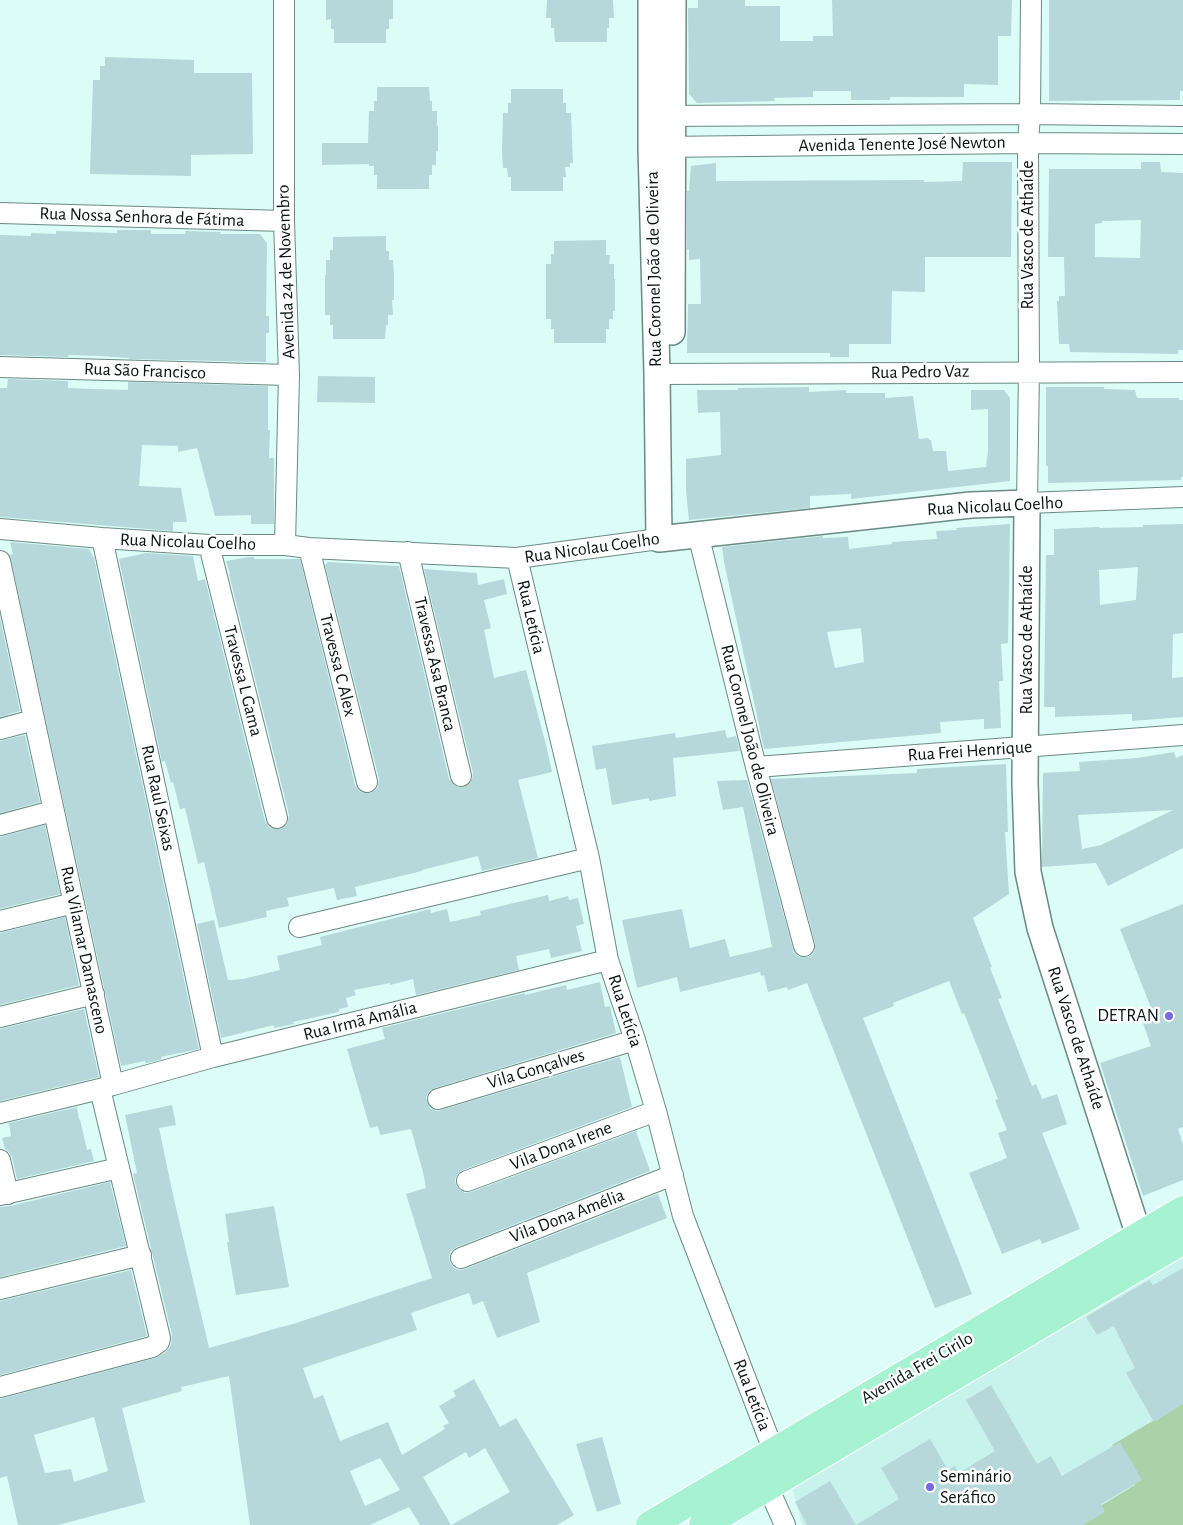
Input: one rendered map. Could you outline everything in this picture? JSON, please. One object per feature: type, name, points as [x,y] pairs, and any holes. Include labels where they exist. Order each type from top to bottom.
[{"type":"main road","name":"Avenida Frei Cirilo","points":[[703,1525],[777,1482],[1145,1248],[1183,1210]]},
{"type":"main road","name":"Avenida Frei Cirilo","points":[[650,1525],[774,1452],[1145,1248],[1183,1240]]},
{"type":"street","name":"Avenida 24 de Novembro","points":[[284,0],[284,221],[289,375],[286,545]]},
{"type":"street","name":"Rua Coronel João de Oliveira","points":[[652,0],[662,116]]},
{"type":"street","name":"Rua Coronel João de Oliveira","points":[[672,0],[662,116],[662,147],[665,374],[677,536],[756,767],[804,946]]},
{"type":"street","name":"Rua Vasco de Athaíde","points":[[1031,0],[1028,143],[1029,371],[1025,783],[1028,872],[1040,928],[1145,1248]]},
{"type":"street","name":"Avenida Tenente José Newton","points":[[662,116],[1030,114],[1183,116]]},
{"type":"street","name":"Avenida Tenente José Newton","points":[[662,147],[1028,143],[1183,144]]},
{"type":"street","name":"Rua Nossa Senhora de Fátima","points":[[0,213],[284,221]]},
{"type":"street","name":"Rua São Francisco","points":[[0,367],[289,375]]},
{"type":"street","name":"Rua Pedro Vaz","points":[[665,374],[1029,371],[1183,372]]},
{"type":"street","name":"Rua Nicolau Coelho","points":[[0,529],[210,545],[286,545],[309,548],[517,558],[677,536],[971,504],[1183,497]]},
{"type":"street","name":"Rua Raul Seixas","points":[[102,538],[213,1057]]},
{"type":"street","name":"Travessa L Gama","points":[[210,545],[277,818]]},
{"type":"street","name":"Travessa C Alex","points":[[309,548],[367,782]]},
{"type":"street","name":"Travessa Asa Branca","points":[[408,552],[461,776]]},
{"type":"street","name":"Rua Letícia","points":[[517,558],[589,858],[608,960],[656,1111],[683,1216],[774,1452],[777,1482],[785,1525]]},
{"type":"street","name":"Rua Vilamar Damasceno","points":[[0,561],[7,633],[34,720],[94,994],[119,1168],[160,1338],[160,1342],[152,1347],[0,1387]]},
{"type":"street","points":[[0,729],[34,720]]},
{"type":"street","name":"Rua Frei Henrique","points":[[756,767],[1183,735]]},
{"type":"street","points":[[0,825],[53,811]]},
{"type":"street","points":[[299,927],[589,858]]},
{"type":"street","points":[[0,921],[74,903]]},
{"type":"street","name":"Rua Irmã Amália","points":[[0,1113],[106,1087],[213,1057],[608,960]]},
{"type":"street","points":[[0,1017],[94,994]]},
{"type":"street","name":"Vila Gonçalves","points":[[438,1099],[635,1040]]},
{"type":"street","name":"Vila Dona Irene","points":[[467,1182],[656,1111]]},
{"type":"street","points":[[0,1160],[4,1195],[119,1168]]},
{"type":"street","name":"Vila Dona Amélia","points":[[461,1258],[673,1175]]},
{"type":"street","points":[[0,1289],[141,1255]]},
{"type":"shaded area","points":[[1183,1255],[1183,1403],[1112,1445],[1135,1485],[1075,1525],[802,1525],[792,1486]]},
{"type":"green space","points":[[1183,1403],[1183,1525],[1075,1525],[1087,1514],[1135,1485],[1112,1445]]},
{"type":"building","points":[[326,0],[393,0],[393,19],[389,19],[389,29],[386,29],[386,43],[334,43],[334,29],[331,29],[331,19],[326,20]]},
{"type":"building","points":[[547,0],[613,0],[614,18],[609,18],[607,42],[555,42],[554,28],[551,28],[551,18],[546,18]]},
{"type":"building","points":[[698,0],[745,0],[745,6],[780,6],[780,41],[813,41],[813,36],[833,36],[832,0],[1012,0],[1011,36],[998,36],[998,85],[964,84],[964,97],[890,97],[890,100],[851,100],[851,91],[813,91],[813,97],[774,98],[775,101],[697,103],[689,94],[688,8],[698,8]]},
{"type":"building","points":[[1049,0],[1183,0],[1183,91],[1180,91],[1180,100],[1049,101]]},
{"type":"building","points":[[105,57],[194,60],[194,73],[252,73],[253,154],[191,155],[191,176],[90,174],[93,80],[100,80],[100,66],[105,66]]},
{"type":"building","points":[[377,87],[429,87],[432,111],[437,111],[438,151],[436,151],[436,165],[432,165],[432,175],[429,175],[429,189],[377,189],[377,175],[374,175],[374,166],[369,166],[369,164],[322,165],[322,143],[368,143],[369,111],[374,111],[374,101],[377,101]]},
{"type":"building","points":[[511,89],[563,89],[563,103],[566,103],[566,113],[571,113],[573,163],[570,163],[570,167],[565,167],[566,177],[563,177],[563,191],[511,191],[511,177],[508,177],[507,168],[503,168],[502,152],[503,113],[508,113],[508,103],[511,103]]},
{"type":"building","points":[[963,162],[1012,162],[1011,257],[925,257],[925,292],[892,291],[891,344],[849,344],[849,357],[830,357],[830,353],[687,353],[688,304],[701,304],[700,259],[689,260],[689,249],[687,250],[687,191],[689,191],[691,166],[716,163],[716,181],[924,180],[924,182],[962,181]]},
{"type":"building","points":[[1141,162],[1160,162],[1161,172],[1183,173],[1183,350],[1178,350],[1178,354],[1070,352],[1069,344],[1059,344],[1057,301],[1059,301],[1059,296],[1065,296],[1064,257],[1048,257],[1049,169],[1141,169]],"holes":[[[1141,220],[1140,258],[1095,257],[1095,224],[1102,223],[1102,221]]]},
{"type":"building","points":[[117,230],[151,230],[151,234],[185,234],[186,231],[221,232],[220,234],[260,234],[267,243],[266,316],[269,316],[269,333],[266,333],[266,362],[129,359],[69,355],[68,357],[0,355],[0,235],[31,236],[31,233],[56,234],[56,231],[117,233]]},
{"type":"building","points":[[386,236],[386,251],[389,251],[389,260],[393,260],[394,300],[392,300],[393,315],[388,315],[385,339],[333,339],[333,325],[330,325],[330,315],[325,315],[325,275],[326,260],[330,260],[330,250],[333,250],[333,237]]},
{"type":"building","points":[[606,240],[606,255],[610,255],[609,264],[614,264],[615,311],[613,311],[613,319],[609,319],[609,329],[606,329],[606,343],[554,343],[554,329],[551,329],[551,319],[546,319],[546,264],[551,264],[551,254],[554,254],[554,241]]},
{"type":"building","points":[[318,376],[375,377],[375,403],[317,402]]},
{"type":"building","points":[[8,379],[68,381],[68,388],[128,390],[128,382],[268,386],[269,458],[274,458],[274,524],[251,524],[251,515],[215,516],[197,448],[178,452],[178,446],[142,445],[139,486],[181,488],[187,522],[173,522],[173,531],[0,517],[0,388],[7,388]]},
{"type":"building","points":[[809,387],[809,392],[846,390],[846,393],[885,393],[885,398],[913,396],[919,439],[928,438],[931,440],[933,451],[946,451],[948,471],[986,467],[988,409],[971,410],[971,390],[1004,390],[1010,398],[1010,481],[851,499],[851,494],[810,496],[810,508],[689,520],[686,491],[686,459],[721,455],[720,412],[698,413],[697,390]]},
{"type":"building","points":[[1046,387],[1104,387],[1104,389],[1135,390],[1137,398],[1179,398],[1179,400],[1183,400],[1183,477],[1181,477],[1181,480],[1048,483],[1048,466],[1046,466]]},
{"type":"building","points":[[1010,524],[1008,643],[1001,644],[1003,681],[999,681],[1001,728],[984,729],[984,719],[940,722],[941,733],[764,749],[722,547],[823,536],[823,538],[848,537],[849,549],[892,544],[892,542],[937,539],[936,531],[957,530],[956,528]],"holes":[[[861,628],[864,662],[835,668],[827,632]]]},
{"type":"building","points":[[1183,524],[1183,633],[1173,634],[1172,678],[1183,677],[1183,717],[1132,721],[1132,714],[1055,717],[1055,707],[1044,707],[1046,555],[1054,555],[1054,529],[1143,527],[1143,525]],"holes":[[[1138,567],[1136,600],[1100,605],[1099,570]]]},
{"type":"building","points":[[10,542],[89,549],[94,558],[199,1049],[161,1057],[162,1059],[148,1063],[145,1061],[121,1066],[10,555],[13,554]]},
{"type":"building","points":[[146,553],[193,556],[198,581],[205,579],[265,821],[269,827],[274,829],[286,826],[289,815],[226,561],[249,557],[254,557],[254,559],[300,559],[355,785],[359,791],[364,793],[376,790],[379,779],[325,565],[328,562],[399,566],[449,779],[458,787],[464,787],[469,784],[473,773],[424,569],[477,573],[478,585],[504,579],[507,594],[484,600],[491,628],[484,630],[494,678],[526,670],[546,745],[552,772],[518,780],[538,858],[482,871],[478,856],[355,887],[357,896],[337,900],[334,888],[287,898],[289,906],[266,911],[267,917],[219,928],[204,862],[198,864],[185,808],[180,809],[165,761],[162,762],[119,559]]},
{"type":"building","points":[[0,617],[20,711],[0,717]]},
{"type":"building","points":[[725,730],[727,738],[736,736],[740,751],[673,758],[676,796],[649,801],[649,798],[612,805],[606,768],[596,770],[592,746],[675,733],[676,738]]},
{"type":"building","points":[[25,735],[40,802],[0,813],[0,741]]},
{"type":"building","points":[[1174,752],[1176,758],[1183,755],[1183,848],[1108,886],[1096,863],[1042,867],[1043,773],[1080,771],[1079,762],[1137,758]],"holes":[[[1173,810],[1101,845],[1082,849],[1078,815]]]},
{"type":"building","points":[[1006,764],[1008,832],[1005,832],[1009,894],[973,918],[1002,998],[998,999],[1032,1086],[1036,1084],[1042,1099],[1057,1094],[1067,1124],[1042,1133],[1080,1229],[1042,1244],[1040,1239],[1002,1254],[969,1173],[1007,1158],[998,1133],[1007,1130],[995,1100],[998,1099],[964,1013],[962,1014],[949,981],[893,1003],[894,1006],[863,1018],[972,1294],[935,1308],[807,983],[788,990],[787,987],[768,992],[764,975],[761,976],[760,972],[680,992],[677,977],[637,988],[622,920],[682,909],[690,948],[725,939],[730,957],[772,947],[743,807],[723,810],[717,781],[747,780],[793,949],[795,954],[800,957],[808,957],[815,950],[815,943],[771,779],[917,773],[917,769]]},
{"type":"building","points":[[45,825],[60,894],[0,909],[0,837]]},
{"type":"building","points":[[548,895],[549,901],[568,896],[569,900],[578,898],[584,924],[576,926],[582,951],[551,958],[549,949],[516,956],[519,970],[416,995],[413,979],[390,985],[390,983],[354,990],[356,995],[346,998],[348,1007],[339,1009],[339,1012],[293,1022],[294,1024],[274,1028],[274,1025],[221,1038],[197,924],[214,920],[228,980],[243,979],[280,970],[277,956],[322,945],[320,937],[430,909],[431,913],[447,909],[450,922],[481,915],[480,911]]},
{"type":"building","points":[[1183,904],[1183,1127],[1178,1129],[1183,1144],[1183,1180],[1143,1196],[1100,1063],[1151,1046],[1143,1023],[1155,1018],[1120,929]]},
{"type":"building","points":[[65,917],[79,985],[0,1005],[0,933]]},
{"type":"building","points":[[600,982],[605,1007],[610,1006],[616,1033],[435,1088],[429,1091],[426,1097],[427,1102],[430,1108],[436,1111],[441,1110],[620,1057],[632,1107],[463,1170],[455,1179],[456,1185],[465,1193],[471,1192],[636,1131],[650,1171],[457,1247],[451,1251],[450,1262],[454,1268],[465,1269],[658,1194],[667,1218],[527,1273],[540,1322],[497,1338],[483,1301],[473,1305],[469,1293],[411,1313],[417,1330],[303,1368],[314,1399],[323,1395],[340,1441],[388,1422],[402,1455],[445,1429],[443,1426],[449,1423],[439,1406],[456,1396],[453,1391],[474,1379],[500,1427],[516,1418],[574,1515],[557,1525],[451,1525],[420,1525],[409,1507],[370,1525],[250,1525],[229,1376],[181,1387],[182,1391],[122,1408],[145,1502],[58,1525],[18,1525],[7,1476],[0,1478],[0,1399],[155,1358],[166,1352],[171,1345],[172,1335],[133,1174],[137,1173],[125,1115],[172,1105],[176,1125],[159,1128],[209,1348],[293,1324],[432,1278],[406,1194],[426,1188],[411,1129],[380,1135],[378,1126],[370,1128],[347,1049],[385,1039],[382,1028],[525,993],[525,995],[566,985],[567,990]],"holes":[[[94,1417],[108,1471],[74,1482],[71,1469],[45,1473],[34,1435]],[[485,1448],[510,1492],[451,1525],[423,1477],[466,1452],[469,1458]],[[380,1458],[400,1490],[365,1506],[350,1471]]]},
{"type":"building","points":[[84,1009],[99,1077],[0,1101],[0,1029]]},
{"type":"building","points":[[77,1107],[87,1150],[91,1149],[94,1161],[17,1179],[12,1157],[5,1149],[2,1138],[11,1136],[9,1123]]},
{"type":"building","points":[[110,1182],[126,1246],[0,1277],[0,1207]]},
{"type":"building","points":[[274,1206],[289,1287],[236,1295],[227,1242],[229,1242],[225,1214]]},
{"type":"building","points":[[1183,1268],[1183,1404],[1154,1422],[1126,1373],[1135,1368],[1114,1326],[1097,1335],[1086,1317],[1149,1280],[1153,1285]]},
{"type":"building","points":[[131,1270],[147,1336],[0,1375],[0,1301]]},
{"type":"building","points":[[991,1385],[1037,1464],[1051,1456],[1062,1476],[1120,1442],[1142,1480],[1101,1504],[1105,1512],[1083,1525],[856,1525],[899,1499],[881,1468],[930,1439],[948,1470],[955,1466],[959,1473],[995,1451],[966,1400]]},
{"type":"building","points":[[602,1437],[621,1504],[597,1512],[576,1444]]},
{"type":"building","points":[[830,1481],[856,1525],[807,1525],[795,1502]]},
{"type":"place","name":"DETRAN","points":[[1169,1016]]},
{"type":"place","name":"Seminário Seráfico","points":[[930,1487]]}]
